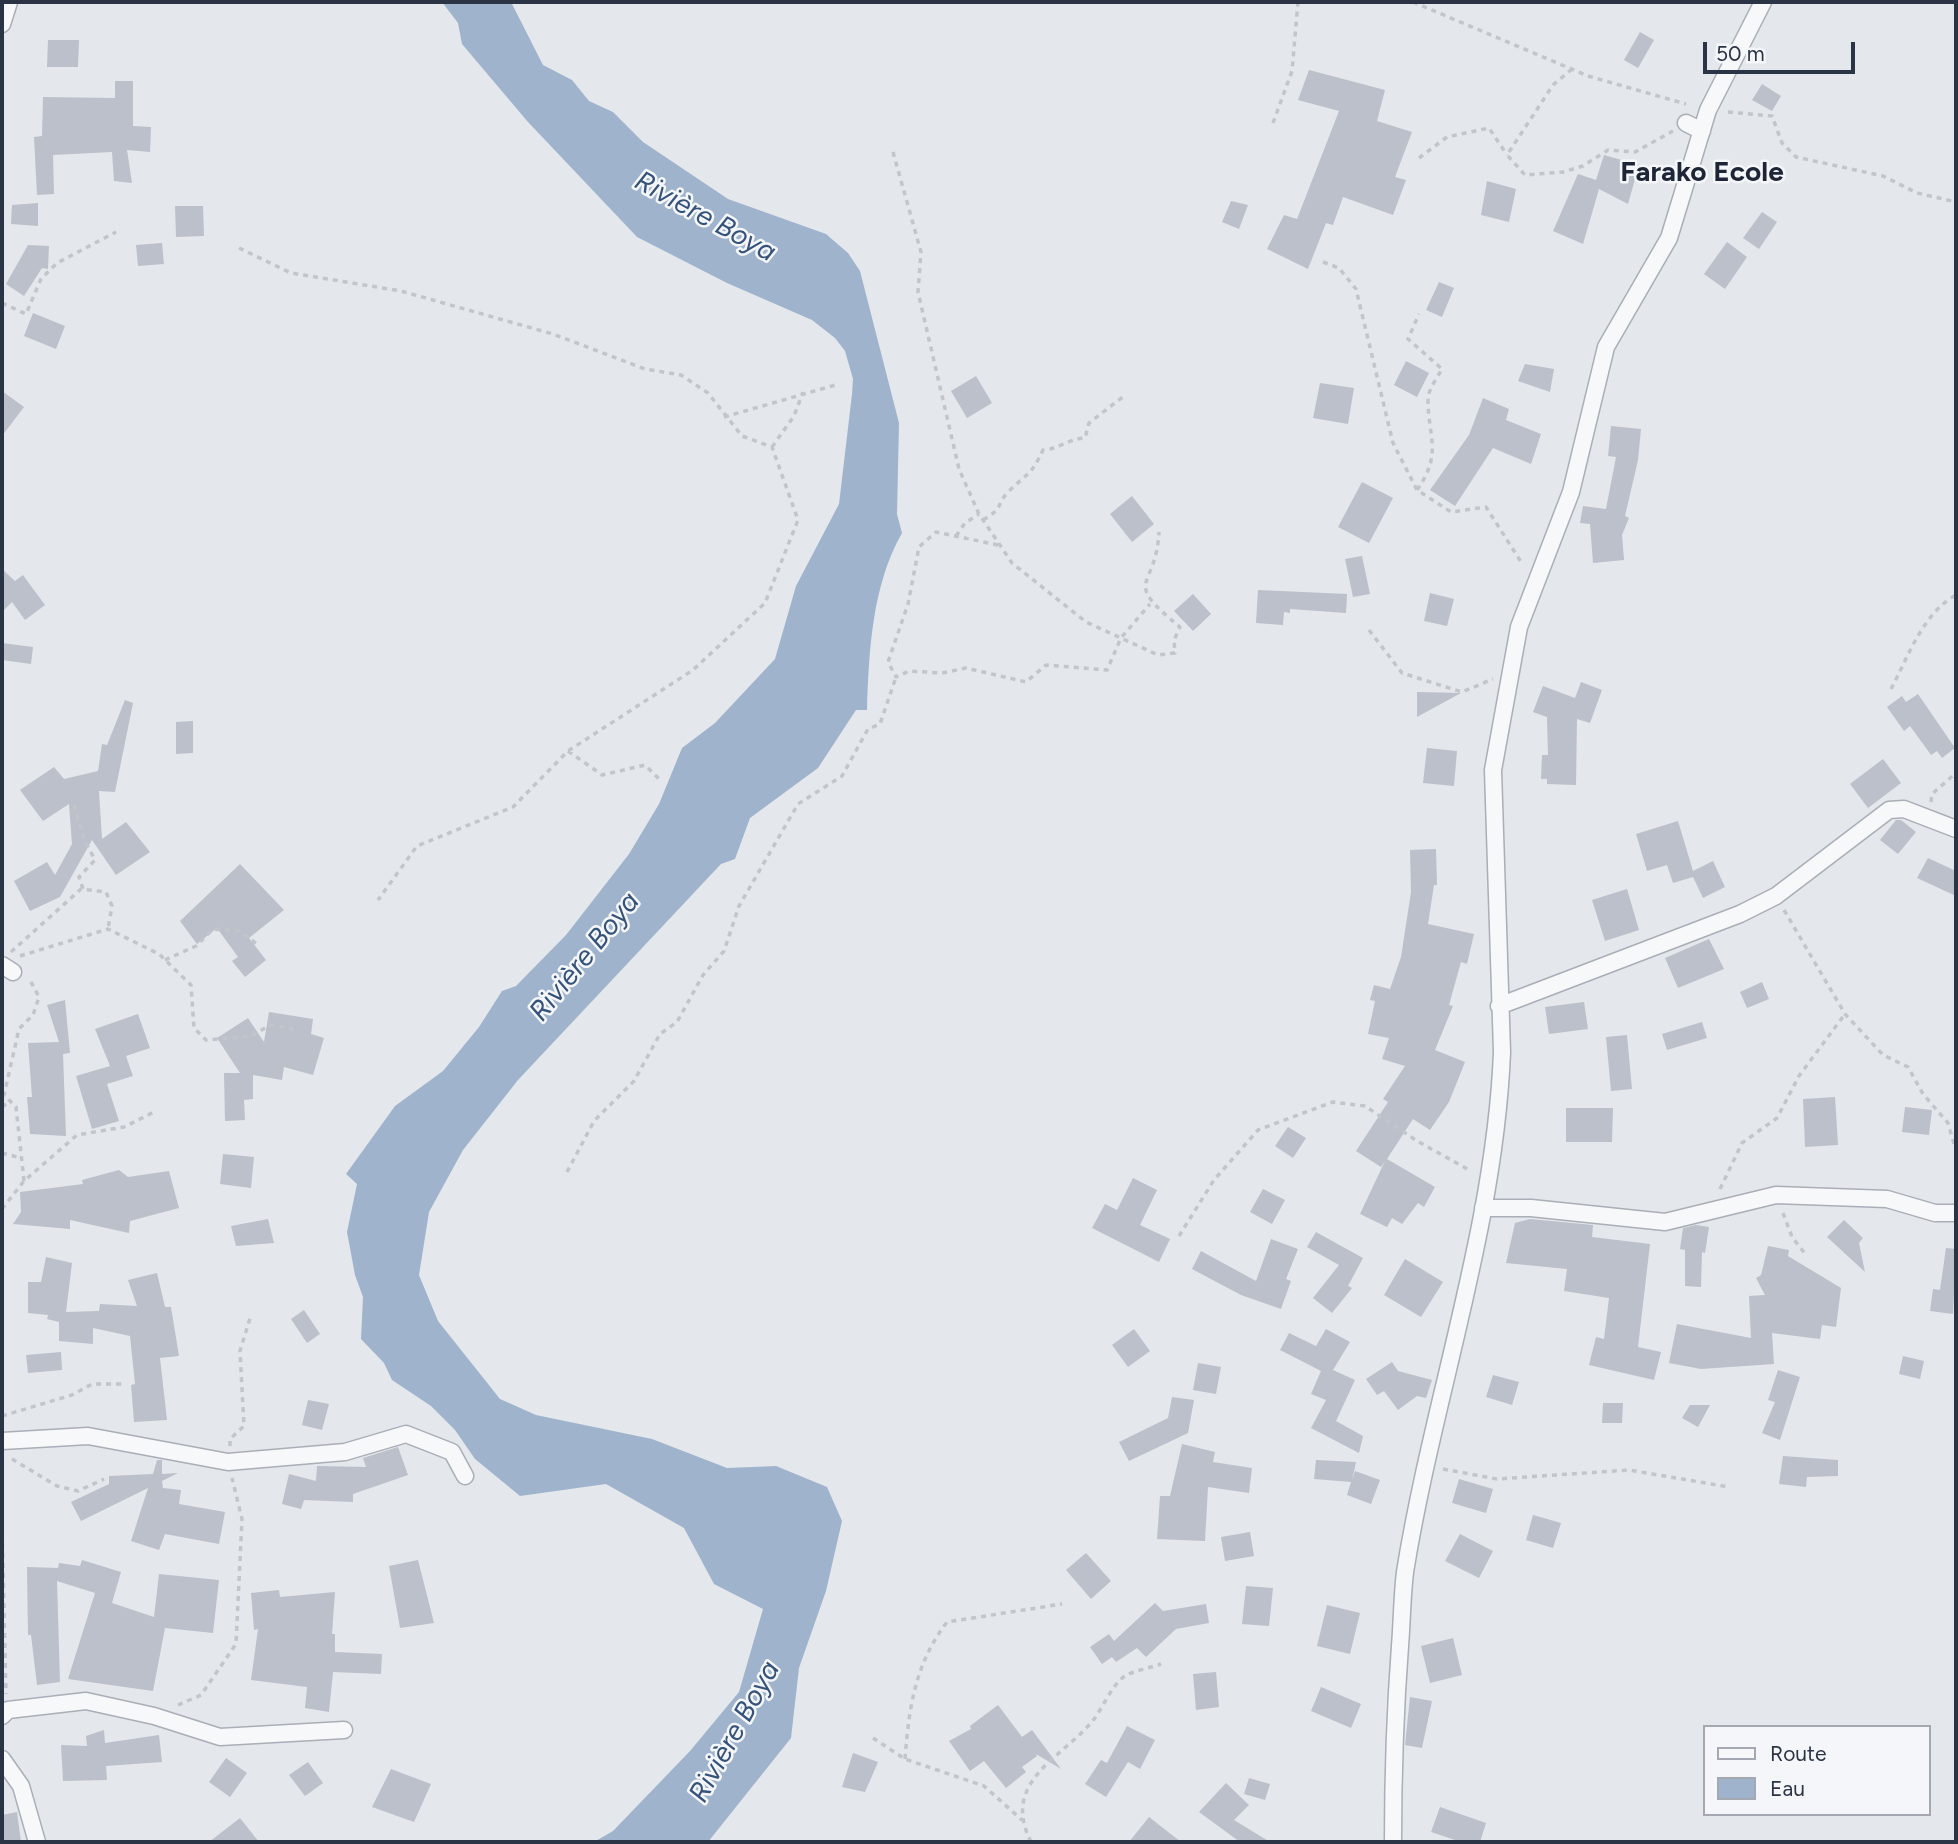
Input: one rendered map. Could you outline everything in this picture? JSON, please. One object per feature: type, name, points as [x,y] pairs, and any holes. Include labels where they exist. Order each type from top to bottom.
[{"type":"street","points":[[2,24],[9,2]]},
{"type":"street","points":[[1393,1842],[1393,1736],[1405,1575],[1425,1466],[1483,1208],[1500,1097],[1493,770],[1519,627],[1571,492],[1606,347],[1669,238],[1708,110],[1763,2]]},
{"type":"street","points":[[1686,123],[1702,131]]},
{"type":"street","points":[[1499,1006],[1740,915],[1776,896],[1889,810],[1904,809],[1956,829]]},
{"type":"street","points":[[1483,1208],[1531,1208],[1665,1222],[1776,1195],[1888,1199],[1935,1213],[1956,1213]]},
{"type":"street","points":[[2,1441],[88,1436],[229,1462],[345,1452],[406,1434],[452,1452],[465,1476]]},
{"type":"street","points":[[5,1713],[86,1701],[154,1716],[220,1737],[344,1730]]},
{"type":"street","points":[[2,1759],[21,1786],[37,1842]]},
{"type":"path","points":[[1273,123],[1292,71],[1298,2]]},
{"type":"path","points":[[1413,2],[1426,4],[1572,69],[1708,110],[1772,116],[1782,143],[1796,157],[1856,168],[1883,176],[1917,193],[1956,202]]},
{"type":"path","points":[[1507,155],[1553,85],[1572,69]]},
{"type":"path","points":[[1419,158],[1447,137],[1489,128],[1507,155],[1525,175],[1563,172],[1583,166],[1608,150],[1635,152],[1686,123]]},
{"type":"path","points":[[893,152],[922,252],[918,292],[959,469],[979,514],[998,545],[1012,563],[1086,622],[1158,655],[1175,653],[1174,640],[1180,627],[1151,603],[1145,592],[1144,578],[1158,557],[1159,532]]},
{"type":"path","points":[[2,303],[26,314],[41,279],[57,263],[117,232]]},
{"type":"path","points":[[239,248],[291,273],[401,291],[553,334],[645,369],[681,375],[708,393],[724,417],[742,436],[772,447]]},
{"type":"path","points":[[1323,262],[1339,268],[1356,289],[1393,443],[1417,490],[1451,512],[1486,507],[1535,584]]},
{"type":"path","points":[[1417,490],[1427,476],[1433,451],[1427,397],[1442,369],[1408,339],[1419,314]]},
{"type":"path","points":[[724,417],[803,392],[839,384]]},
{"type":"path","points":[[772,447],[794,416],[803,392]]},
{"type":"path","points":[[983,520],[1000,510],[1006,494],[1033,473],[1043,450],[1056,449],[1069,439],[1084,438],[1089,423],[1124,396]]},
{"type":"path","points":[[378,901],[417,846],[513,807],[568,751],[693,670],[765,603],[798,520],[772,447]]},
{"type":"path","points":[[956,536],[965,523],[979,514]]},
{"type":"path","points":[[896,677],[888,662],[908,604],[919,547],[936,532],[998,545]]},
{"type":"path","points":[[1891,689],[1927,622],[1945,600],[1956,595]]},
{"type":"path","points":[[567,1172],[594,1121],[634,1081],[660,1034],[677,1022],[703,975],[724,951],[739,906],[798,804],[842,776],[869,729],[880,724],[896,677],[909,671],[942,673],[966,668],[1026,682],[1046,665],[1107,670],[1121,638],[1151,603]]},
{"type":"path","points":[[1369,630],[1402,673],[1462,692],[1511,671]]},
{"type":"path","points":[[568,751],[602,775],[645,765],[659,779]]},
{"type":"path","points":[[1927,818],[1932,794],[1956,773]]},
{"type":"path","points":[[74,805],[84,839],[95,860],[79,877],[84,890]]},
{"type":"path","points":[[5,966],[84,890],[106,892],[112,906],[108,929]]},
{"type":"path","points":[[1776,896],[1845,1014],[1883,1055],[1908,1067],[1923,1094],[1948,1123],[1956,1151]]},
{"type":"path","points":[[5,966],[10,959],[108,929],[159,954],[191,985],[194,1028],[206,1040],[252,1036],[270,1025],[297,1030]]},
{"type":"path","points":[[165,960],[197,946],[213,929],[239,931],[257,944]]},
{"type":"path","points":[[5,966],[33,981],[39,997],[33,1015],[19,1029],[4,1095],[16,1107],[24,1181]]},
{"type":"path","points":[[1710,1210],[1742,1143],[1777,1118],[1799,1076],[1845,1014]]},
{"type":"path","points":[[2,1107],[10,1101]]},
{"type":"path","points":[[1179,1236],[1214,1180],[1258,1130],[1333,1102],[1365,1106],[1417,1141],[1478,1175]]},
{"type":"path","points":[[2,1209],[24,1181],[76,1135],[124,1127],[156,1111]]},
{"type":"path","points":[[2,1153],[21,1158]]},
{"type":"path","points":[[1776,1195],[1792,1237],[1806,1255]]},
{"type":"path","points":[[2,1309],[2,1330]]},
{"type":"path","points":[[154,1716],[201,1695],[236,1643],[242,1519],[229,1462],[230,1439],[244,1426],[240,1351],[251,1315]]},
{"type":"path","points":[[2,1416],[72,1395],[92,1384],[124,1384]]},
{"type":"path","points":[[2,1452],[57,1486],[78,1491],[104,1479]]},
{"type":"path","points":[[1425,1466],[1497,1479],[1629,1470],[1729,1486]]},
{"type":"path","points":[[2,1523],[5,1713]]},
{"type":"path","points":[[905,1759],[909,1709],[928,1646],[947,1622],[1062,1604]]},
{"type":"path","points":[[1031,1842],[1024,1821],[1024,1799],[1033,1777],[1090,1724],[1124,1676],[1161,1664]]},
{"type":"path","points":[[873,1738],[905,1759],[984,1786],[1024,1821]]},
{"type":"water","name":"Rivière Boya","points":[[442,2],[511,2],[543,65],[572,80],[589,101],[613,112],[643,142],[728,199],[826,234],[848,253],[860,271],[899,423],[897,514],[902,533],[892,553],[878,596],[871,642],[867,710],[856,710],[818,768],[750,818],[735,859],[721,864],[518,1080],[463,1150],[429,1212],[419,1275],[438,1321],[500,1399],[536,1415],[652,1439],[727,1468],[776,1466],[827,1487],[842,1521],[826,1591],[799,1668],[791,1738],[708,1842],[594,1842],[613,1831],[690,1751],[739,1692],[763,1609],[714,1584],[684,1528],[606,1484],[520,1496],[475,1459],[455,1430],[431,1406],[392,1380],[384,1363],[361,1339],[363,1297],[355,1275],[347,1232],[357,1184],[346,1174],[395,1106],[443,1071],[479,1027],[502,991],[516,986],[566,935],[629,854],[659,804],[682,748],[715,723],[775,659],[796,586],[839,504],[853,379],[845,351],[835,338],[812,320],[727,283],[637,237],[528,122],[462,44],[458,23]]},
{"type":"building","points":[[1640,32],[1654,40],[1638,68],[1624,60]]},
{"type":"building","points":[[48,40],[79,40],[78,67],[47,67]]},
{"type":"building","points":[[1309,70],[1385,90],[1377,121],[1412,132],[1395,177],[1406,180],[1393,215],[1343,197],[1333,225],[1326,223],[1308,269],[1267,249],[1284,215],[1297,219],[1339,111],[1298,100]]},
{"type":"building","points":[[115,81],[133,81],[133,126],[151,127],[150,152],[127,150],[132,183],[114,181],[112,152],[53,155],[54,194],[37,195],[34,137],[42,136],[43,97],[115,98]]},
{"type":"building","points":[[1762,84],[1781,96],[1772,111],[1752,100]]},
{"type":"building","points":[[1604,155],[1639,165],[1628,204],[1599,189],[1583,244],[1553,231],[1578,174],[1596,180]]},
{"type":"building","points":[[1487,181],[1516,189],[1509,222],[1481,215]]},
{"type":"building","points":[[1231,201],[1248,205],[1239,229],[1222,222]]},
{"type":"building","points":[[38,203],[38,226],[11,224],[12,205]]},
{"type":"building","points":[[175,206],[203,206],[204,236],[176,237]]},
{"type":"building","points":[[1762,212],[1777,222],[1759,249],[1743,238]]},
{"type":"building","points":[[1727,242],[1747,257],[1725,289],[1704,274]]},
{"type":"building","points":[[162,243],[164,264],[138,266],[136,245]]},
{"type":"building","points":[[28,245],[49,246],[48,269],[42,268],[24,296],[6,284]]},
{"type":"building","points":[[1439,282],[1454,288],[1442,317],[1426,310]]},
{"type":"building","points":[[33,313],[65,326],[56,349],[24,336]]},
{"type":"building","points":[[1406,361],[1429,373],[1417,397],[1394,385]]},
{"type":"building","points":[[1525,364],[1554,369],[1550,392],[1518,381]]},
{"type":"building","points":[[976,376],[992,403],[967,418],[951,391]]},
{"type":"building","points":[[1320,383],[1354,388],[1348,424],[1313,418]]},
{"type":"building","points":[[2,391],[24,407],[2,436]]},
{"type":"building","points":[[1483,398],[1509,409],[1506,420],[1541,434],[1531,464],[1493,448],[1455,506],[1430,490],[1469,435]]},
{"type":"building","points":[[1611,426],[1641,429],[1638,460],[1625,516],[1629,518],[1622,535],[1624,560],[1593,563],[1590,524],[1580,523],[1583,506],[1606,509],[1616,457],[1608,456]]},
{"type":"building","points":[[1362,482],[1393,498],[1369,543],[1338,527]]},
{"type":"building","points":[[1132,496],[1154,524],[1132,542],[1110,514]]},
{"type":"building","points":[[1362,556],[1370,594],[1353,597],[1345,559]]},
{"type":"building","points":[[2,569],[15,581],[23,575],[45,605],[25,620],[12,602],[2,612]]},
{"type":"building","points":[[1258,590],[1347,594],[1346,613],[1290,609],[1290,613],[1284,612],[1283,625],[1256,623]]},
{"type":"building","points":[[1430,593],[1454,599],[1447,626],[1424,621]]},
{"type":"building","points":[[1193,594],[1211,614],[1193,631],[1174,611]]},
{"type":"building","points":[[2,643],[33,647],[31,664],[2,660]]},
{"type":"building","points":[[1581,682],[1602,690],[1590,723],[1577,719],[1576,785],[1547,784],[1547,779],[1541,779],[1542,755],[1548,755],[1547,717],[1533,712],[1543,686],[1575,698]]},
{"type":"building","points":[[1417,692],[1461,693],[1417,717]]},
{"type":"building","points":[[1918,694],[1955,748],[1942,758],[1937,751],[1931,755],[1910,726],[1904,731],[1887,707],[1902,696],[1906,702]]},
{"type":"building","points":[[125,700],[133,703],[115,792],[99,791],[102,839],[126,822],[150,852],[116,875],[92,840],[60,897],[30,911],[14,881],[47,862],[55,875],[72,844],[69,804],[43,821],[20,790],[54,767],[64,779],[98,771],[102,744],[107,745]]},
{"type":"building","points":[[193,721],[193,753],[176,754],[176,722]]},
{"type":"building","points":[[1427,748],[1457,751],[1454,786],[1423,783]]},
{"type":"building","points":[[1883,759],[1901,783],[1868,808],[1850,784]]},
{"type":"building","points":[[1896,820],[1901,820],[1916,832],[1898,854],[1880,840]]},
{"type":"building","points":[[1678,821],[1693,871],[1713,861],[1725,887],[1703,898],[1693,877],[1673,883],[1667,865],[1647,871],[1636,834]]},
{"type":"building","points":[[1436,849],[1437,885],[1434,885],[1428,924],[1474,934],[1467,964],[1461,962],[1449,1005],[1453,1006],[1435,1050],[1465,1062],[1449,1102],[1430,1130],[1413,1119],[1387,1159],[1435,1187],[1424,1207],[1418,1203],[1402,1224],[1392,1218],[1387,1227],[1360,1214],[1385,1161],[1381,1167],[1356,1151],[1388,1102],[1383,1099],[1405,1066],[1382,1059],[1389,1038],[1368,1034],[1375,1001],[1370,1000],[1374,985],[1390,989],[1401,957],[1411,892],[1410,850]]},
{"type":"building","points":[[1928,858],[1956,871],[1956,896],[1917,878]]},
{"type":"building","points":[[240,864],[284,910],[249,938],[266,960],[245,977],[232,961],[238,957],[217,928],[197,944],[180,921]]},
{"type":"building","points":[[1627,889],[1639,930],[1605,941],[1592,900]]},
{"type":"building","points":[[1709,939],[1724,969],[1678,988],[1665,958]]},
{"type":"building","points":[[1762,982],[1769,999],[1747,1008],[1740,992]]},
{"type":"building","points":[[65,1000],[70,1053],[63,1054],[66,1136],[30,1134],[27,1097],[32,1097],[28,1043],[59,1042],[47,1005]]},
{"type":"building","points":[[1584,1002],[1588,1029],[1549,1034],[1545,1007]]},
{"type":"building","points":[[269,1012],[313,1019],[311,1034],[324,1038],[313,1075],[284,1067],[282,1080],[253,1075],[253,1099],[244,1100],[245,1120],[225,1121],[224,1073],[240,1073],[217,1038],[248,1018],[264,1042]]},
{"type":"building","points":[[138,1014],[150,1048],[126,1056],[133,1076],[107,1084],[119,1121],[92,1129],[76,1076],[110,1066],[95,1029]]},
{"type":"building","points":[[1702,1022],[1707,1038],[1667,1050],[1662,1034]]},
{"type":"building","points":[[1627,1035],[1632,1089],[1611,1091],[1606,1037]]},
{"type":"building","points":[[1835,1097],[1838,1145],[1805,1147],[1803,1099]]},
{"type":"building","points":[[1905,1107],[1932,1110],[1929,1135],[1902,1132]]},
{"type":"building","points":[[1566,1108],[1613,1108],[1612,1142],[1566,1142]]},
{"type":"building","points":[[1288,1127],[1306,1138],[1293,1158],[1275,1146]]},
{"type":"building","points":[[223,1154],[254,1157],[251,1188],[220,1184]]},
{"type":"building","points":[[119,1170],[128,1177],[169,1171],[179,1208],[130,1221],[129,1233],[70,1220],[70,1229],[13,1224],[21,1212],[20,1192],[83,1184],[82,1180]]},
{"type":"building","points":[[1133,1178],[1157,1190],[1140,1225],[1170,1239],[1159,1262],[1092,1228],[1105,1204],[1117,1210]]},
{"type":"building","points":[[1263,1189],[1285,1200],[1272,1224],[1250,1212]]},
{"type":"building","points":[[268,1219],[274,1243],[236,1246],[231,1226]]},
{"type":"building","points":[[1530,1219],[1593,1225],[1592,1237],[1650,1244],[1638,1347],[1661,1352],[1654,1380],[1589,1365],[1596,1337],[1604,1339],[1609,1298],[1564,1291],[1567,1269],[1506,1263],[1515,1223]]},
{"type":"building","points":[[1844,1220],[1863,1238],[1859,1243],[1865,1272],[1827,1237]]},
{"type":"building","points":[[1696,1225],[1709,1227],[1705,1253],[1702,1252],[1701,1287],[1685,1286],[1685,1250],[1680,1249],[1683,1228]]},
{"type":"building","points":[[1316,1232],[1363,1258],[1348,1286],[1352,1288],[1332,1313],[1313,1298],[1339,1265],[1307,1247]]},
{"type":"building","points":[[1271,1239],[1298,1249],[1286,1279],[1291,1281],[1281,1309],[1241,1295],[1192,1269],[1201,1251],[1256,1281]]},
{"type":"building","points":[[1768,1246],[1789,1250],[1788,1256],[1841,1288],[1836,1327],[1822,1325],[1820,1339],[1772,1333],[1774,1364],[1701,1369],[1669,1363],[1677,1324],[1751,1338],[1749,1296],[1765,1295],[1756,1278],[1761,1275]]},
{"type":"building","points":[[1946,1248],[1956,1249],[1953,1314],[1930,1311],[1933,1289],[1940,1290]]},
{"type":"building","points":[[46,1257],[72,1263],[66,1312],[99,1311],[100,1304],[137,1306],[128,1280],[157,1273],[165,1307],[171,1307],[179,1356],[160,1358],[167,1420],[134,1422],[131,1385],[135,1384],[130,1336],[93,1328],[93,1344],[59,1341],[59,1322],[47,1319],[48,1315],[28,1313],[28,1282],[41,1282]]},
{"type":"building","points":[[1405,1259],[1443,1282],[1421,1317],[1384,1295]]},
{"type":"building","points":[[304,1310],[320,1334],[307,1343],[291,1319]]},
{"type":"building","points":[[1134,1329],[1150,1351],[1128,1367],[1112,1345]]},
{"type":"building","points":[[1326,1329],[1350,1342],[1333,1370],[1355,1380],[1336,1421],[1363,1436],[1359,1453],[1311,1428],[1326,1400],[1311,1394],[1321,1371],[1280,1350],[1289,1333],[1316,1346]]},
{"type":"building","points":[[61,1352],[62,1370],[28,1373],[26,1355]]},
{"type":"building","points":[[1903,1356],[1924,1361],[1920,1379],[1899,1374]]},
{"type":"building","points":[[1392,1362],[1398,1371],[1432,1380],[1426,1398],[1417,1396],[1398,1410],[1384,1391],[1377,1395],[1366,1379]]},
{"type":"building","points":[[1198,1363],[1221,1367],[1216,1394],[1193,1390]]},
{"type":"building","points":[[1778,1370],[1800,1377],[1780,1440],[1762,1433],[1775,1402],[1768,1400]]},
{"type":"building","points":[[1493,1375],[1519,1382],[1512,1405],[1486,1397]]},
{"type":"building","points":[[1172,1397],[1194,1400],[1188,1433],[1129,1461],[1119,1442],[1168,1418]]},
{"type":"building","points":[[308,1400],[329,1404],[322,1430],[302,1425]]},
{"type":"building","points":[[1603,1403],[1623,1403],[1622,1423],[1602,1423]]},
{"type":"building","points":[[1690,1405],[1710,1405],[1698,1427],[1682,1418]]},
{"type":"building","points":[[1182,1444],[1215,1452],[1213,1462],[1252,1468],[1249,1493],[1208,1487],[1205,1541],[1157,1539],[1160,1496],[1170,1496]]},
{"type":"building","points":[[398,1447],[408,1475],[353,1494],[353,1502],[304,1500],[301,1509],[282,1504],[289,1474],[316,1481],[317,1466],[366,1467],[363,1458]]},
{"type":"building","points":[[1783,1456],[1838,1460],[1838,1476],[1807,1477],[1806,1487],[1779,1484]]},
{"type":"building","points":[[157,1460],[162,1460],[162,1474],[178,1473],[162,1481],[163,1488],[181,1490],[179,1504],[225,1512],[219,1544],[165,1534],[159,1550],[131,1541],[148,1488],[81,1521],[71,1502],[109,1484],[109,1476],[153,1474]]},
{"type":"building","points":[[1316,1460],[1356,1462],[1352,1481],[1355,1471],[1380,1480],[1371,1504],[1347,1495],[1351,1482],[1314,1479]]},
{"type":"building","points":[[1459,1479],[1493,1489],[1486,1513],[1452,1503]]},
{"type":"building","points":[[1533,1515],[1561,1523],[1553,1548],[1526,1540]]},
{"type":"building","points":[[1250,1532],[1254,1556],[1225,1561],[1221,1537]]},
{"type":"building","points":[[1460,1534],[1493,1551],[1479,1578],[1445,1561]]},
{"type":"building","points":[[1086,1553],[1111,1581],[1091,1599],[1066,1570]]},
{"type":"building","points":[[82,1560],[121,1572],[112,1603],[154,1617],[159,1574],[219,1580],[213,1633],[165,1628],[153,1691],[68,1679],[95,1593],[57,1581],[60,1682],[37,1685],[31,1635],[28,1635],[27,1567],[58,1568],[59,1563],[80,1566]]},
{"type":"building","points":[[418,1560],[434,1623],[400,1628],[389,1566]]},
{"type":"building","points":[[1246,1586],[1273,1588],[1269,1626],[1242,1624]]},
{"type":"building","points":[[279,1590],[280,1597],[335,1592],[332,1634],[335,1634],[335,1652],[382,1654],[381,1674],[333,1672],[329,1712],[305,1708],[307,1687],[251,1680],[258,1629],[254,1630],[251,1593]]},
{"type":"building","points":[[1155,1603],[1163,1611],[1206,1604],[1209,1623],[1176,1629],[1146,1657],[1137,1648],[1116,1662],[1112,1657],[1102,1664],[1090,1647],[1109,1634],[1114,1641]]},
{"type":"building","points":[[1327,1605],[1360,1613],[1350,1654],[1317,1646]]},
{"type":"building","points":[[1453,1638],[1462,1675],[1430,1683],[1421,1646]]},
{"type":"building","points":[[1216,1672],[1219,1707],[1196,1710],[1193,1674]]},
{"type":"building","points":[[1321,1687],[1361,1704],[1351,1728],[1311,1711]]},
{"type":"building","points":[[1410,1697],[1432,1701],[1422,1748],[1405,1745]]},
{"type":"building","points":[[998,1705],[1022,1737],[1032,1730],[1061,1769],[1036,1754],[1037,1756],[1022,1767],[1026,1772],[1006,1788],[984,1761],[970,1771],[949,1741],[971,1729],[970,1726]]},
{"type":"building","points":[[1127,1726],[1155,1740],[1140,1769],[1128,1762],[1106,1797],[1085,1784],[1101,1760],[1107,1763]]},
{"type":"building","points":[[104,1730],[105,1743],[159,1735],[162,1762],[106,1766],[107,1780],[63,1781],[61,1745],[87,1746],[86,1736]]},
{"type":"building","points":[[853,1753],[878,1762],[865,1792],[842,1787]]},
{"type":"building","points":[[226,1758],[247,1773],[230,1797],[209,1782]]},
{"type":"building","points":[[308,1762],[323,1783],[305,1796],[289,1775]]},
{"type":"building","points":[[391,1769],[431,1784],[414,1822],[372,1807]]},
{"type":"building","points":[[1249,1778],[1270,1784],[1265,1800],[1244,1794]]},
{"type":"building","points":[[1226,1783],[1249,1805],[1234,1820],[1270,1842],[1240,1842],[1199,1812]]},
{"type":"building","points":[[1440,1807],[1486,1823],[1480,1842],[1461,1842],[1431,1832]]},
{"type":"building","points":[[17,1812],[21,1842],[2,1842],[2,1815]]},
{"type":"building","points":[[1149,1817],[1181,1842],[1129,1842]]},
{"type":"building","points":[[240,1818],[259,1842],[209,1842]]},
{"type":"district","name":"Farako Ecole","points":[[1702,173]]}]
